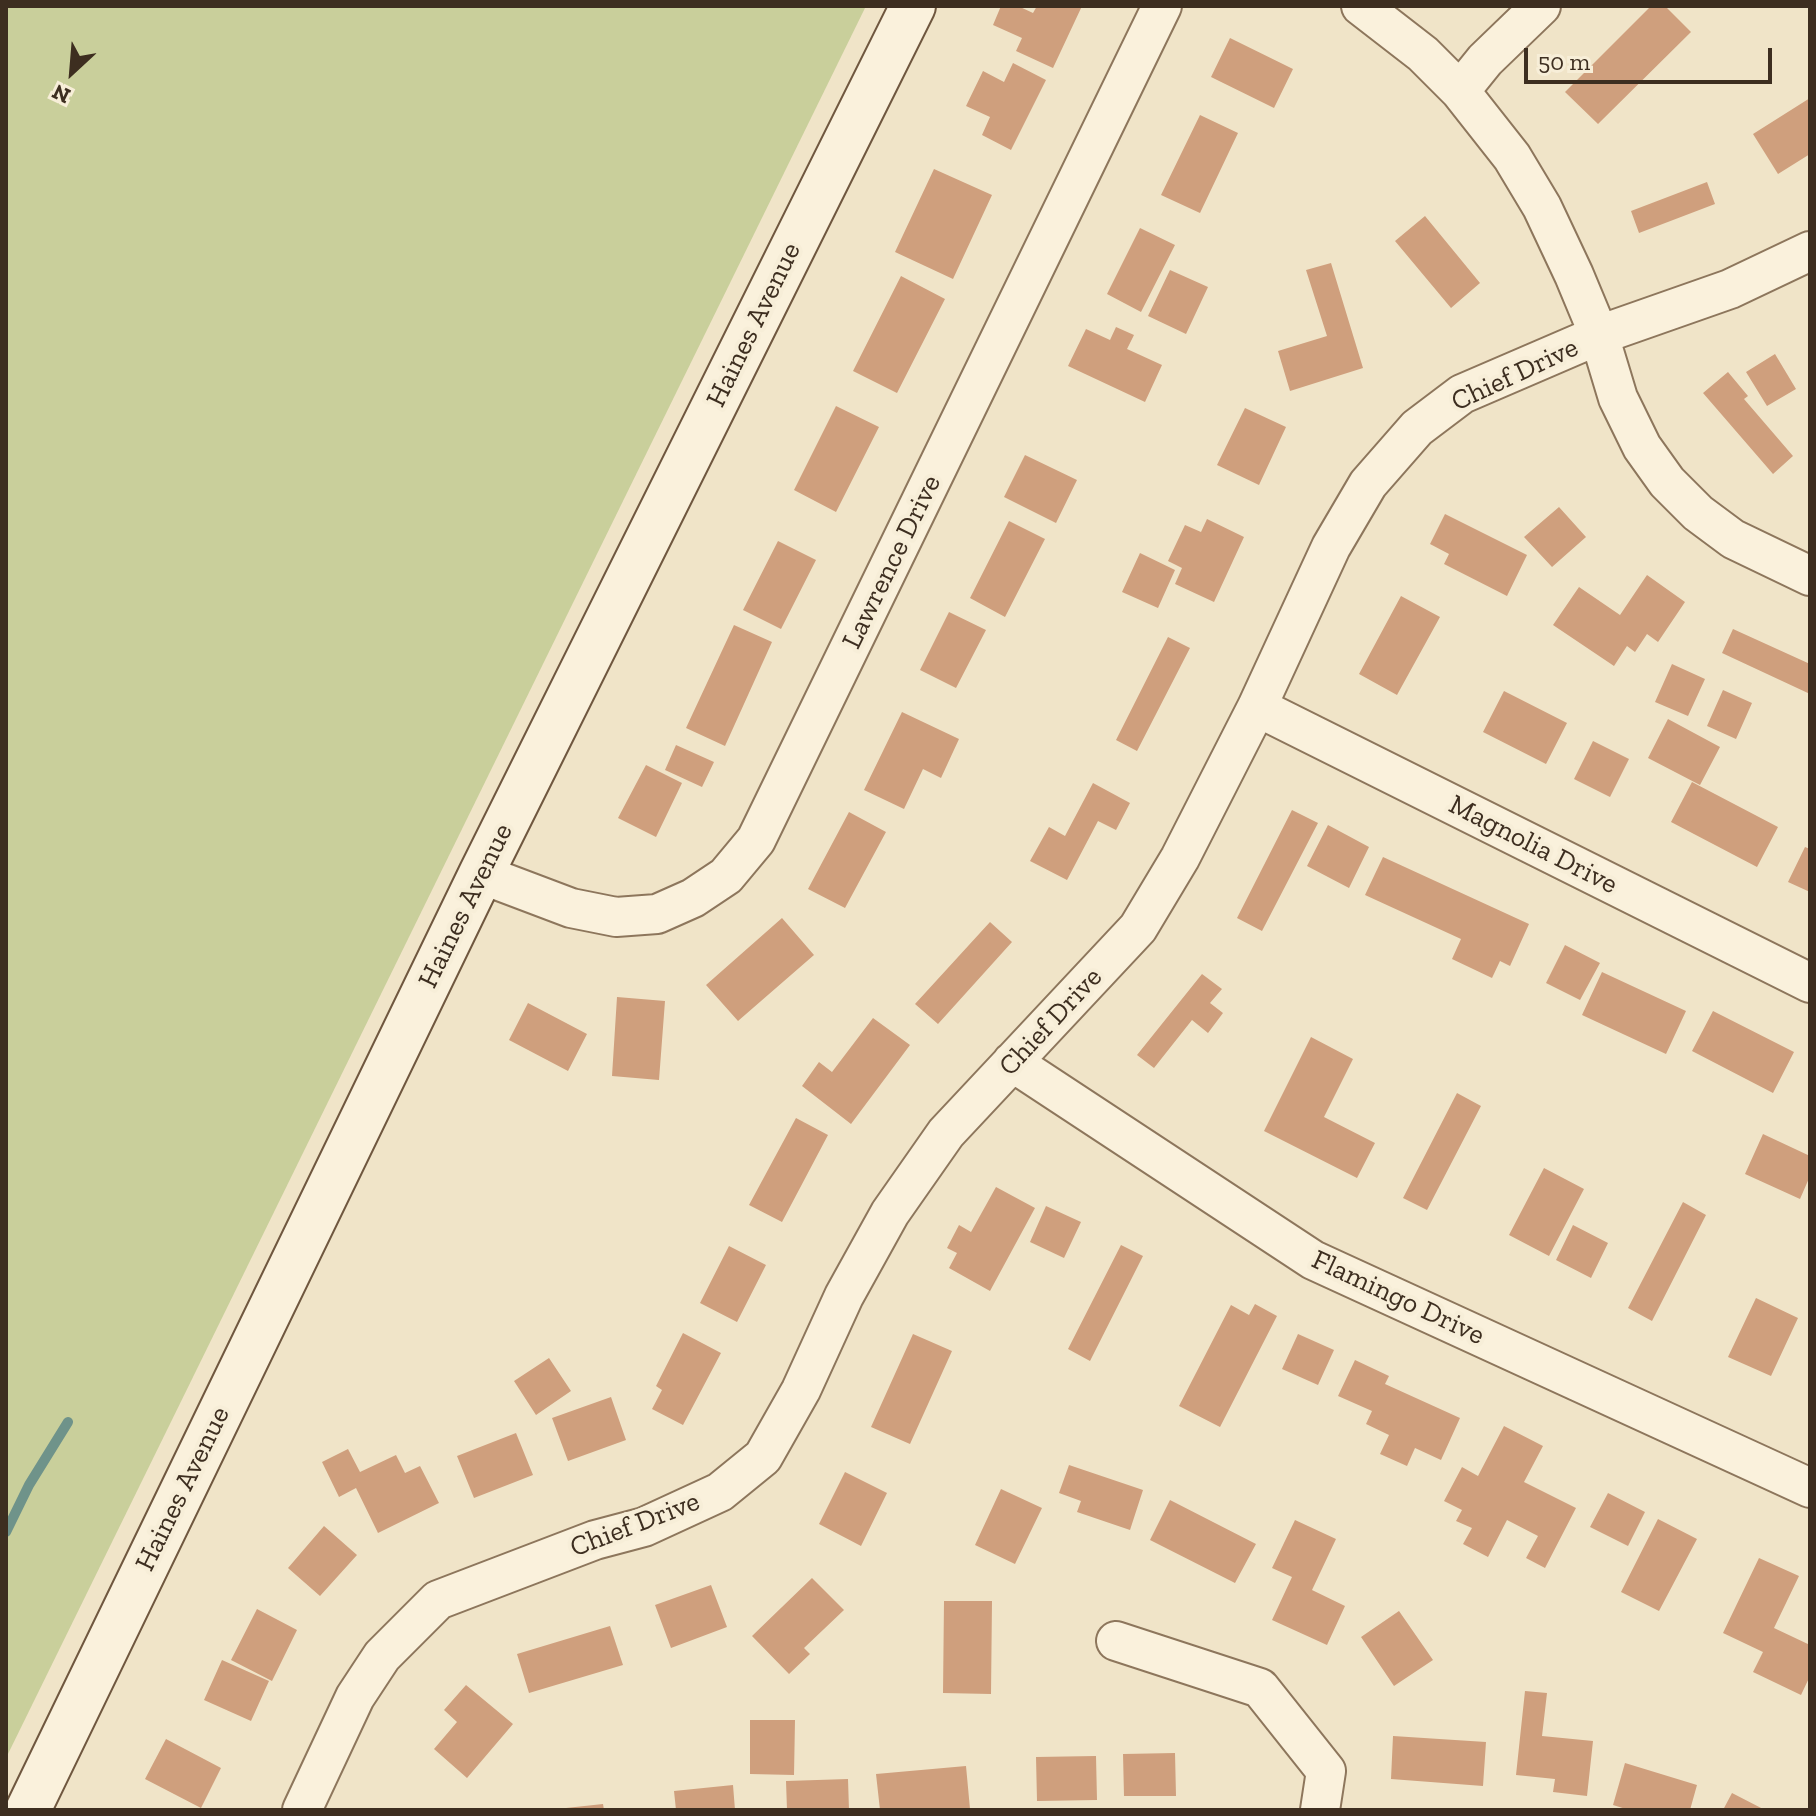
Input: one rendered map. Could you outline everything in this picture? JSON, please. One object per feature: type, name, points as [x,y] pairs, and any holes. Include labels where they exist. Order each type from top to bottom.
[{"type":"main road","name":"Haines Avenue","points":[[28,1810],[481,874],[913,6]]},
{"type":"street","name":"Lawrence Drive","points":[[481,874],[571,908],[616,917],[657,914],[693,898],[726,876],[756,840],[1162,6]]},
{"type":"street","points":[[1361,6],[1423,54],[1492,128],[1542,207],[1599,335],[1618,398],[1642,447],[1667,482],[1698,513],[1733,539],[1810,576]]},
{"type":"street","points":[[1460,91],[1485,60],[1541,6]]},
{"type":"street","name":"Chief Drive","points":[[302,1810],[355,1697],[382,1656],[438,1600],[595,1540],[644,1527],[720,1492],[763,1457],[801,1390],[844,1296],[890,1213],[946,1133],[1138,928],[1180,858],[1257,707],[1338,535],[1368,484],[1417,428],[1462,394],[1599,335],[1730,289],[1810,251]]},
{"type":"street","name":"Magnolia Drive","points":[[1257,707],[1810,983]]},
{"type":"street","name":"Flamingo Drive","points":[[1012,1062],[1313,1260],[1810,1488]]},
{"type":"street","points":[[1116,1641],[1260,1688],[1326,1771],[1320,1810]]},
{"type":"green space","points":[[6,6],[866,6],[6,1758]]},
{"type":"building","points":[[1001,6],[1018,6],[1033,13],[1037,6],[1082,6],[1053,68],[1016,51],[1022,38],[993,25]]},
{"type":"building","points":[[1651,6],[1665,6],[1691,32],[1598,124],[1565,92]]},
{"type":"building","points":[[1230,38],[1293,69],[1274,108],[1211,77]]},
{"type":"building","points":[[1013,63],[1046,80],[1011,150],[982,135],[990,117],[966,106],[983,71],[1004,82]]},
{"type":"building","points":[[1810,98],[1810,154],[1778,174],[1753,134]]},
{"type":"building","points":[[1200,115],[1238,133],[1200,213],[1161,195]]},
{"type":"building","points":[[934,169],[992,195],[953,279],[895,252]]},
{"type":"building","points":[[1707,182],[1715,204],[1639,233],[1631,211]]},
{"type":"building","points":[[1425,216],[1480,283],[1451,308],[1395,241]]},
{"type":"building","points":[[1140,228],[1175,245],[1141,312],[1107,294]]},
{"type":"building","points":[[1331,263],[1363,368],[1290,391],[1278,351],[1327,336],[1306,270]]},
{"type":"building","points":[[1170,270],[1208,287],[1186,334],[1148,316]]},
{"type":"building","points":[[901,276],[945,299],[897,393],[853,371]]},
{"type":"building","points":[[1116,327],[1134,335],[1127,349],[1162,365],[1145,402],[1068,366],[1086,329],[1110,340]]},
{"type":"building","points":[[1775,354],[1796,389],[1767,406],[1746,372]]},
{"type":"building","points":[[1728,372],[1748,396],[1744,399],[1793,456],[1773,474],[1703,393]]},
{"type":"building","points":[[836,406],[879,427],[836,512],[794,490]]},
{"type":"building","points":[[1245,408],[1286,427],[1259,485],[1217,465]]},
{"type":"building","points":[[1025,455],[1077,480],[1056,523],[1004,497]]},
{"type":"building","points":[[1559,507],[1586,537],[1552,567],[1524,537]]},
{"type":"building","points":[[1445,514],[1527,555],[1507,596],[1444,564],[1449,554],[1430,544]]},
{"type":"building","points":[[1207,519],[1244,537],[1214,602],[1175,584],[1182,568],[1168,561],[1185,525],[1201,532]]},
{"type":"building","points":[[1009,521],[1045,539],[1005,617],[970,598]]},
{"type":"building","points":[[778,541],[816,560],[781,629],[743,610]]},
{"type":"building","points":[[1140,553],[1175,570],[1158,608],[1122,592]]},
{"type":"building","points":[[1647,575],[1685,602],[1658,642],[1647,634],[1635,652],[1627,646],[1614,666],[1553,625],[1579,587],[1620,615]]},
{"type":"building","points":[[1401,596],[1440,617],[1397,695],[1359,674]]},
{"type":"building","points":[[949,612],[986,630],[956,688],[920,670]]},
{"type":"building","points":[[734,625],[772,642],[725,746],[686,728]]},
{"type":"building","points":[[1733,629],[1810,664],[1810,694],[1722,653]]},
{"type":"building","points":[[1168,637],[1190,648],[1137,751],[1116,740]]},
{"type":"building","points":[[1672,664],[1705,679],[1688,716],[1655,702]]},
{"type":"building","points":[[1723,690],[1752,703],[1736,739],[1707,726]]},
{"type":"building","points":[[1504,691],[1567,723],[1546,764],[1483,732]]},
{"type":"building","points":[[902,712],[959,739],[941,778],[923,769],[904,809],[864,790]]},
{"type":"building","points":[[1668,719],[1720,747],[1700,785],[1648,758]]},
{"type":"building","points":[[1593,741],[1629,759],[1610,797],[1574,779]]},
{"type":"building","points":[[676,745],[714,762],[702,787],[665,770]]},
{"type":"building","points":[[646,765],[682,783],[656,837],[618,818]]},
{"type":"building","points":[[1692,782],[1778,827],[1757,867],[1671,822]]},
{"type":"building","points":[[1093,783],[1130,803],[1116,830],[1098,821],[1067,880],[1030,861],[1049,827],[1065,836]]},
{"type":"building","points":[[1292,810],[1318,823],[1262,931],[1237,918]]},
{"type":"building","points":[[849,812],[886,832],[845,908],[808,889]]},
{"type":"building","points":[[1328,825],[1369,847],[1349,888],[1307,866]]},
{"type":"building","points":[[1805,847],[1810,849],[1810,892],[1788,882]]},
{"type":"building","points":[[1383,857],[1529,924],[1510,966],[1500,961],[1492,978],[1452,959],[1461,939],[1365,895]]},
{"type":"building","points":[[782,918],[814,955],[738,1021],[706,985]]},
{"type":"building","points":[[990,922],[1012,942],[938,1024],[915,1004]]},
{"type":"building","points":[[1565,945],[1600,963],[1580,1000],[1546,983]]},
{"type":"building","points":[[1602,972],[1686,1011],[1666,1054],[1582,1015]]},
{"type":"building","points":[[1202,974],[1222,989],[1210,1003],[1223,1013],[1208,1033],[1192,1020],[1154,1068],[1137,1055]]},
{"type":"building","points":[[617,997],[665,1001],[659,1080],[612,1076]]},
{"type":"building","points":[[528,1003],[587,1034],[568,1071],[509,1040]]},
{"type":"building","points":[[1713,1011],[1794,1052],[1773,1093],[1692,1051]]},
{"type":"building","points":[[873,1018],[910,1045],[851,1124],[802,1086],[819,1062],[832,1072]]},
{"type":"building","points":[[1311,1037],[1353,1059],[1324,1117],[1375,1143],[1357,1178],[1264,1131]]},
{"type":"building","points":[[1457,1093],[1481,1106],[1427,1210],[1403,1198]]},
{"type":"building","points":[[796,1118],[828,1135],[782,1222],[749,1205]]},
{"type":"building","points":[[1763,1134],[1810,1156],[1810,1176],[1800,1199],[1745,1174]]},
{"type":"building","points":[[1544,1168],[1584,1189],[1549,1256],[1509,1235]]},
{"type":"building","points":[[996,1187],[1035,1208],[990,1291],[949,1268],[957,1253],[947,1248],[959,1225],[971,1232]]},
{"type":"building","points":[[1683,1202],[1706,1215],[1652,1321],[1628,1308]]},
{"type":"building","points":[[1046,1206],[1081,1222],[1064,1258],[1030,1242]]},
{"type":"building","points":[[1573,1225],[1608,1243],[1591,1278],[1556,1260]]},
{"type":"building","points":[[1121,1245],[1143,1256],[1090,1361],[1068,1349]]},
{"type":"building","points":[[729,1246],[766,1265],[737,1322],[700,1303]]},
{"type":"building","points":[[1756,1298],[1798,1318],[1771,1376],[1728,1357]]},
{"type":"building","points":[[1255,1304],[1277,1316],[1220,1427],[1179,1406],[1231,1305],[1249,1315]]},
{"type":"building","points":[[683,1333],[721,1353],[683,1425],[652,1409],[662,1390],[656,1386]]},
{"type":"building","points":[[913,1334],[952,1351],[910,1444],[871,1427]]},
{"type":"building","points":[[1298,1334],[1334,1350],[1318,1385],[1282,1369]]},
{"type":"building","points":[[549,1358],[571,1391],[536,1415],[514,1381]]},
{"type":"building","points":[[1355,1360],[1389,1376],[1385,1384],[1460,1418],[1441,1460],[1415,1448],[1407,1466],[1380,1454],[1389,1435],[1366,1424],[1372,1411],[1338,1396]]},
{"type":"building","points":[[611,1397],[626,1440],[568,1461],[552,1418]]},
{"type":"building","points":[[1504,1426],[1543,1446],[1524,1482],[1576,1508],[1545,1568],[1526,1558],[1538,1536],[1507,1520],[1488,1557],[1463,1544],[1472,1528],[1456,1521],[1462,1510],[1444,1501],[1462,1467],[1478,1476]]},
{"type":"building","points":[[516,1433],[533,1475],[474,1498],[457,1456]]},
{"type":"building","points":[[348,1449],[360,1472],[396,1455],[405,1473],[420,1466],[439,1503],[378,1533],[356,1488],[339,1497],[322,1462]]},
{"type":"building","points":[[1069,1465],[1143,1490],[1130,1530],[1077,1512],[1081,1501],[1059,1493]]},
{"type":"building","points":[[845,1472],[887,1493],[861,1546],[819,1524]]},
{"type":"building","points":[[1001,1489],[1042,1508],[1015,1564],[975,1545]]},
{"type":"building","points":[[1608,1493],[1645,1512],[1628,1546],[1590,1527]]},
{"type":"building","points":[[1170,1500],[1256,1544],[1235,1583],[1150,1540]]},
{"type":"building","points":[[1658,1519],[1697,1539],[1659,1611],[1621,1592]]},
{"type":"building","points":[[1295,1520],[1336,1539],[1312,1590],[1345,1606],[1327,1645],[1272,1620],[1292,1577],[1272,1568]]},
{"type":"building","points":[[324,1526],[357,1555],[320,1596],[288,1568]]},
{"type":"building","points":[[1759,1558],[1799,1576],[1774,1628],[1810,1645],[1810,1676],[1801,1695],[1753,1672],[1763,1652],[1723,1633]]},
{"type":"building","points":[[812,1578],[844,1610],[804,1648],[810,1654],[789,1674],[752,1636]]},
{"type":"building","points":[[711,1585],[727,1627],[671,1648],[655,1605]]},
{"type":"building","points":[[944,1601],[992,1601],[991,1694],[943,1693]]},
{"type":"building","points":[[257,1609],[297,1630],[272,1681],[231,1660]]},
{"type":"building","points":[[1399,1611],[1433,1660],[1394,1686],[1361,1637]]},
{"type":"building","points":[[610,1626],[623,1665],[529,1693],[517,1654]]},
{"type":"building","points":[[222,1660],[269,1681],[251,1721],[204,1700]]},
{"type":"building","points":[[466,1685],[513,1724],[467,1778],[434,1749],[457,1722],[444,1710]]},
{"type":"building","points":[[1525,1691],[1547,1693],[1542,1736],[1593,1741],[1587,1796],[1553,1792],[1555,1779],[1516,1775]]},
{"type":"building","points":[[750,1720],[795,1720],[794,1775],[750,1774]]},
{"type":"building","points":[[1393,1736],[1486,1742],[1483,1786],[1391,1779]]},
{"type":"building","points":[[166,1739],[221,1768],[201,1808],[145,1779]]},
{"type":"building","points":[[1175,1753],[1176,1796],[1124,1796],[1123,1754]]},
{"type":"building","points":[[1096,1756],[1097,1800],[1037,1801],[1036,1757]]},
{"type":"building","points":[[1625,1763],[1697,1785],[1690,1810],[1629,1810],[1613,1805]]},
{"type":"building","points":[[966,1766],[970,1809],[880,1810],[876,1774]]},
{"type":"building","points":[[848,1779],[849,1810],[787,1810],[786,1781]]},
{"type":"building","points":[[733,1785],[735,1810],[676,1810],[674,1791]]},
{"type":"building","points":[[1732,1793],[1765,1810],[1723,1810]]},
{"type":"building","points":[[603,1804],[604,1810],[566,1810],[566,1808]]},
{"type":"waterway","points":[[6,1532],[29,1485],[68,1422]]}]
